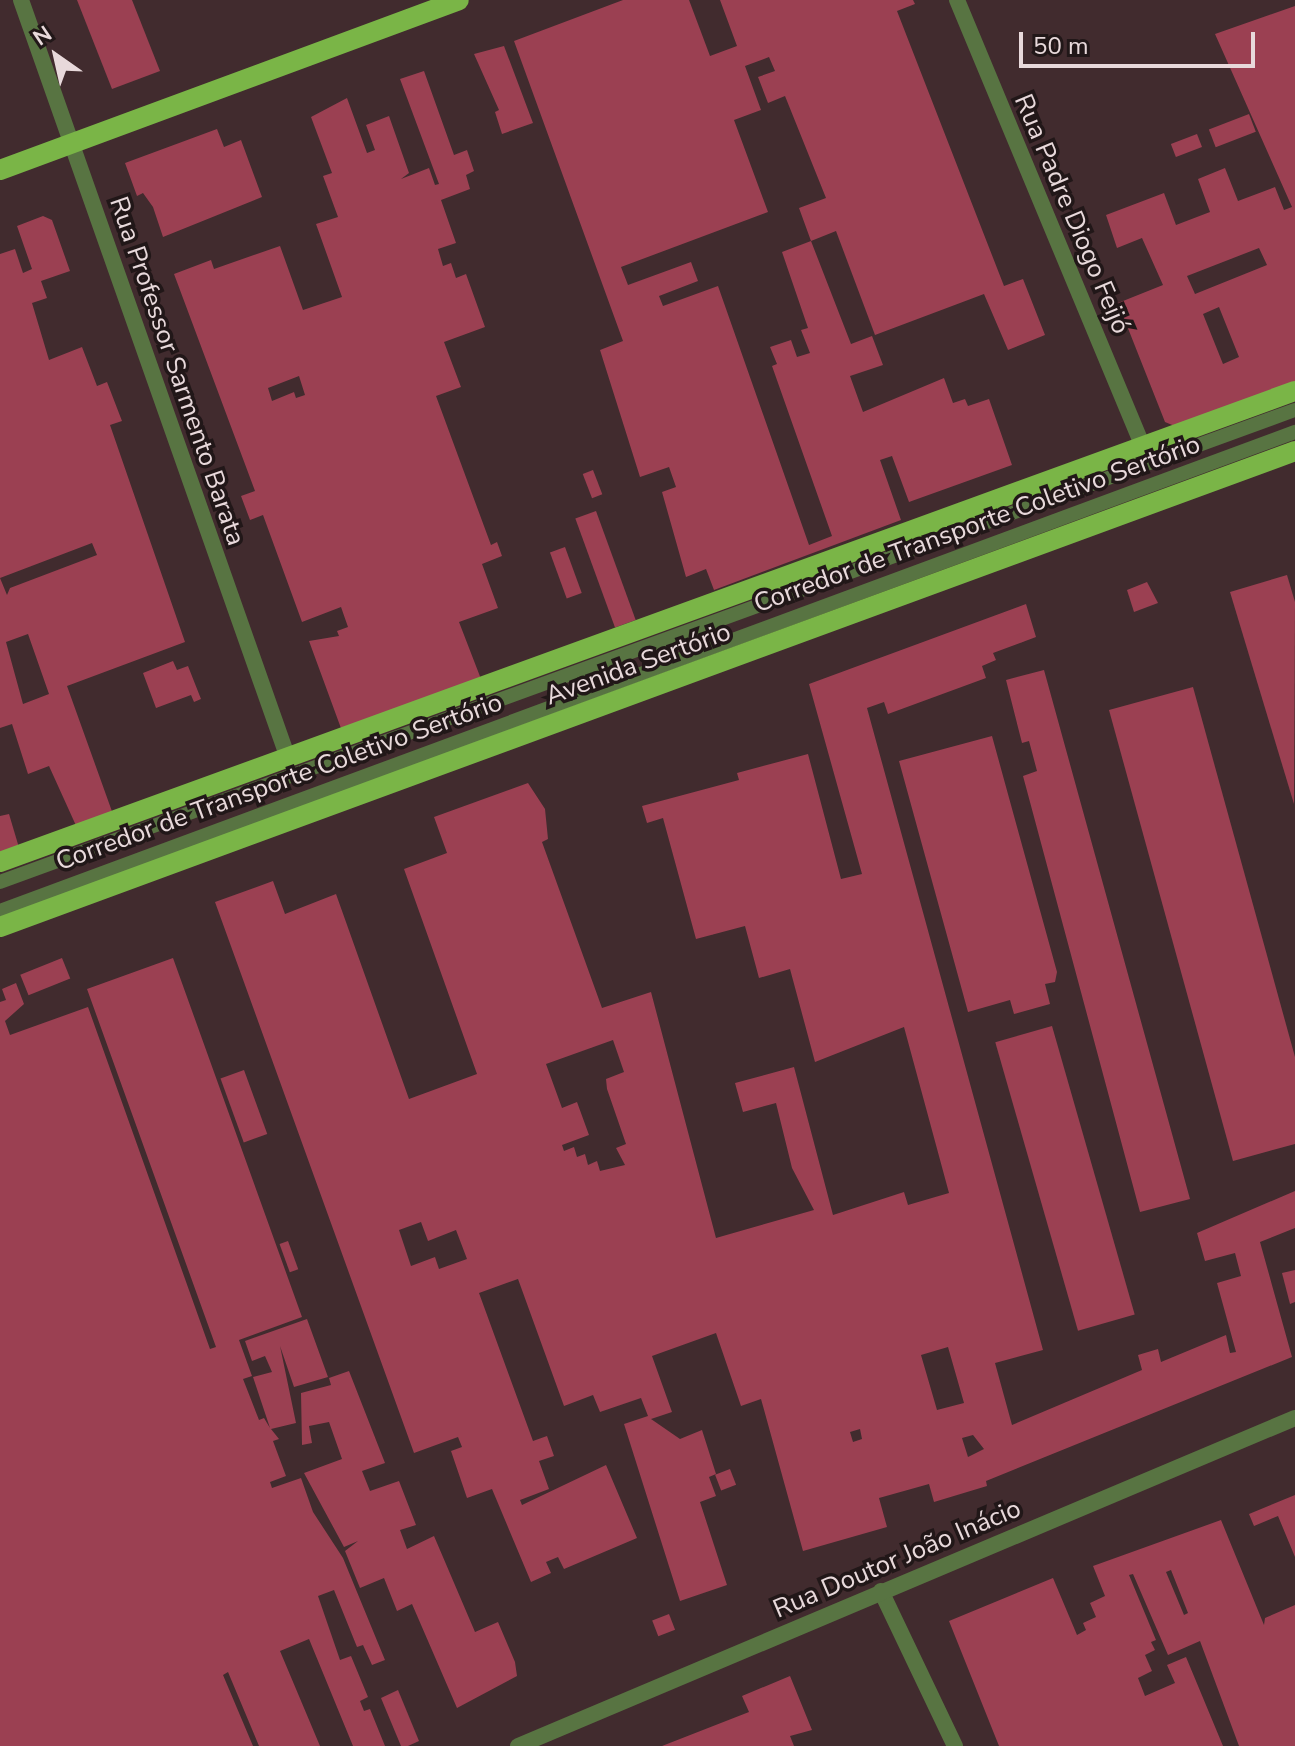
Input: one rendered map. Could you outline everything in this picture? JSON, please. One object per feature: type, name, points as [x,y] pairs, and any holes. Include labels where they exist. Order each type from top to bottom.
[{"type":"main road","points":[[0,170],[459,0]]},
{"type":"main road","name":"Avenida Sertório","points":[[0,862],[291,767],[1147,455],[1295,391]]},
{"type":"main road","name":"Avenida Sertório","points":[[0,927],[1295,451]]},
{"type":"street","name":"Rua Professor Sarmento Barata","points":[[21,0],[291,767]]},
{"type":"street","name":"Rua Padre Diogo Feijó","points":[[957,0],[1147,455]]},
{"type":"street","name":"Rua Doutor João Inácio","points":[[518,1746],[1295,1418]]},
{"type":"street","points":[[881,1591],[955,1746]]},
{"type":"lane","name":"Corredor de Transporte Coletivo Sertório","points":[[1147,455],[1295,410]]},
{"type":"lane","name":"Corredor de Transporte Coletivo Sertório","points":[[0,911],[1295,432]]},
{"type":"lane","name":"Corredor de Transporte Coletivo Sertório","points":[[0,882],[291,767]]},
{"type":"building","points":[[77,0],[132,0],[160,71],[112,89]]},
{"type":"building","points":[[623,0],[689,0],[710,56],[737,46],[720,0],[913,0],[915,4],[897,11],[1004,286],[1023,279],[1045,335],[1008,350],[984,294],[875,335],[836,231],[811,241],[851,344],[872,336],[883,365],[850,376],[863,412],[944,378],[953,403],[965,399],[968,406],[989,399],[1012,465],[909,502],[892,456],[880,460],[901,520],[714,590],[706,569],[686,577],[662,492],[676,487],[669,467],[640,477],[600,350],[623,341],[514,41]],"holes":[[[769,57],[775,71],[758,77],[768,103],[785,96],[826,198],[799,208],[811,241],[782,252],[808,328],[801,330],[810,353],[797,357],[791,340],[770,347],[777,364],[772,366],[832,536],[809,545],[718,286],[663,306],[659,296],[698,281],[691,262],[628,285],[621,267],[768,212],[734,120],[761,110],[745,66]]]},
{"type":"building","points":[[1295,6],[1295,382],[1177,427],[1165,422],[1118,303],[1163,285],[1142,238],[1117,248],[1106,215],[1164,193],[1176,225],[1210,212],[1198,179],[1225,168],[1238,201],[1275,187],[1284,210],[1292,207],[1215,34]],"holes":[[[1259,248],[1267,265],[1195,294],[1187,276]],[[1219,307],[1239,357],[1223,364],[1203,314]]]},
{"type":"building","points":[[504,46],[533,123],[502,134],[495,112],[499,110],[474,54]]},
{"type":"building","points":[[424,71],[454,155],[467,150],[474,171],[466,175],[470,189],[441,200],[456,243],[438,249],[443,266],[451,263],[456,278],[466,274],[485,327],[444,342],[461,387],[436,396],[491,545],[497,542],[502,556],[482,564],[498,608],[459,622],[481,679],[342,731],[309,641],[339,636],[337,631],[348,627],[341,607],[302,622],[263,515],[250,520],[241,496],[255,491],[174,274],[211,260],[214,269],[280,246],[303,310],[342,297],[316,224],[338,217],[323,176],[332,173],[311,117],[347,98],[367,153],[375,150],[366,125],[389,116],[409,173],[401,179],[429,168],[435,185],[439,184],[400,79]],"holes":[[[299,376],[305,395],[296,398],[294,392],[272,401],[268,388]]]},
{"type":"building","points":[[1249,114],[1256,132],[1216,147],[1209,129]]},
{"type":"building","points":[[217,129],[224,147],[241,140],[262,197],[163,237],[153,207],[143,193],[137,196],[125,163]]},
{"type":"building","points":[[1197,134],[1202,147],[1176,157],[1171,144]]},
{"type":"building","points":[[43,216],[52,220],[70,271],[41,281],[47,298],[32,303],[49,360],[82,347],[97,386],[107,382],[122,421],[110,425],[185,642],[67,686],[114,817],[78,830],[49,766],[28,774],[12,724],[0,728],[0,578],[0,254],[15,249],[23,273],[32,269],[17,226]],"holes":[[[92,543],[97,555],[10,588],[7,595],[0,578]],[[28,634],[49,694],[23,704],[6,642]]]},
{"type":"building","points":[[593,470],[602,494],[592,498],[583,474]]},
{"type":"building","points":[[596,511],[636,620],[615,628],[575,519]]},
{"type":"building","points":[[565,547],[582,593],[567,599],[550,552]]},
{"type":"building","points":[[1287,575],[1295,602],[1294,804],[1230,592]]},
{"type":"building","points":[[1147,582],[1158,603],[1134,612],[1127,590]]},
{"type":"building","points":[[1026,604],[1036,637],[993,653],[996,660],[982,666],[986,678],[888,714],[884,702],[867,708],[1043,1350],[995,1363],[1012,1425],[1142,1370],[1138,1355],[1158,1349],[1161,1362],[1226,1335],[1230,1353],[1236,1352],[1217,1283],[1241,1276],[1235,1253],[1205,1261],[1197,1233],[1295,1191],[1295,1228],[1260,1242],[1292,1357],[986,1481],[987,1486],[934,1502],[929,1484],[879,1498],[887,1527],[803,1551],[761,1399],[741,1406],[716,1333],[652,1356],[672,1412],[651,1419],[680,1439],[702,1430],[716,1474],[709,1477],[716,1496],[700,1502],[727,1585],[680,1601],[624,1424],[648,1416],[641,1398],[600,1412],[593,1395],[564,1406],[518,1279],[479,1293],[533,1441],[547,1436],[554,1456],[539,1461],[549,1489],[520,1500],[522,1505],[606,1465],[637,1538],[564,1569],[558,1557],[546,1562],[551,1573],[531,1582],[492,1489],[467,1498],[451,1451],[462,1447],[458,1437],[414,1453],[215,902],[273,881],[285,914],[336,894],[409,1099],[477,1074],[404,869],[447,853],[434,817],[528,783],[545,809],[548,839],[542,842],[602,1008],[651,992],[716,1238],[814,1210],[792,1168],[776,1103],[743,1112],[735,1083],[794,1067],[833,1215],[904,1192],[908,1205],[949,1193],[904,1027],[815,1062],[790,969],[759,978],[745,926],[696,939],[663,818],[647,823],[642,806],[739,780],[737,773],[808,754],[841,879],[862,874],[809,684]],"holes":[[[613,1040],[624,1072],[606,1079],[626,1144],[616,1148],[625,1165],[600,1171],[597,1161],[588,1165],[585,1154],[577,1157],[574,1147],[564,1151],[562,1145],[589,1135],[577,1102],[562,1108],[546,1064]],[[421,1222],[428,1241],[456,1230],[467,1259],[439,1269],[435,1257],[411,1266],[399,1230]],[[948,1347],[964,1403],[937,1410],[921,1355]],[[860,1429],[862,1439],[853,1442],[850,1432]],[[973,1435],[984,1449],[968,1457],[962,1438]]]},
{"type":"building","points":[[173,661],[177,670],[188,666],[201,699],[194,702],[191,695],[156,708],[143,673]]},
{"type":"building","points":[[1044,670],[1190,1199],[1140,1212],[1023,776],[1037,771],[1029,741],[1022,743],[1006,680]]},
{"type":"building","points":[[1193,687],[1295,1057],[1295,1144],[1233,1161],[1109,710]]},
{"type":"building","points":[[992,736],[1057,972],[1055,982],[1045,984],[1050,1004],[1014,1014],[1010,1000],[968,1012],[899,761]]},
{"type":"building","points":[[9,814],[20,851],[0,858],[0,816]]},
{"type":"building","points":[[62,958],[70,978],[29,995],[20,975]]},
{"type":"building","points":[[173,958],[302,1317],[239,1340],[252,1376],[243,1379],[259,1420],[264,1418],[270,1428],[253,1377],[272,1372],[265,1356],[252,1361],[245,1341],[307,1319],[328,1377],[294,1387],[280,1346],[296,1423],[271,1429],[279,1439],[273,1441],[286,1476],[270,1482],[272,1488],[301,1478],[313,1512],[343,1558],[385,1660],[372,1665],[363,1645],[357,1647],[334,1590],[318,1596],[340,1660],[351,1656],[368,1697],[360,1701],[364,1711],[370,1709],[385,1746],[353,1746],[309,1639],[280,1651],[320,1746],[259,1746],[228,1672],[223,1675],[253,1746],[0,1746],[0,1002],[6,1000],[2,989],[16,983],[24,1004],[5,1021],[10,1035],[88,1007],[210,1349],[216,1347],[87,989]]},
{"type":"building","points":[[1052,1026],[1135,1314],[1078,1331],[995,1042]]},
{"type":"building","points":[[244,1070],[267,1134],[244,1142],[221,1079]]},
{"type":"building","points":[[288,1241],[298,1269],[290,1272],[280,1244]]},
{"type":"building","points":[[1295,1270],[1295,1302],[1290,1304],[1282,1273]]},
{"type":"building","points":[[349,1371],[385,1463],[362,1471],[370,1491],[399,1481],[416,1525],[400,1530],[407,1549],[434,1536],[475,1632],[498,1622],[515,1662],[517,1676],[457,1708],[412,1604],[397,1611],[384,1578],[360,1588],[345,1551],[358,1541],[344,1547],[304,1473],[342,1459],[329,1422],[309,1426],[312,1443],[302,1445],[301,1393],[331,1385],[329,1378]]},
{"type":"building","points":[[730,1469],[736,1485],[721,1491],[715,1475]]},
{"type":"building","points":[[1295,1495],[1295,1557],[1278,1516],[1254,1526],[1249,1514]]},
{"type":"building","points":[[1221,1520],[1264,1625],[1265,1618],[1295,1605],[1295,1746],[1239,1746],[1200,1641],[1168,1655],[1133,1574],[1129,1575],[1156,1640],[1151,1642],[1155,1650],[1145,1655],[1152,1671],[1138,1678],[1145,1696],[1175,1683],[1167,1665],[1186,1657],[1223,1746],[999,1746],[949,1621],[1053,1578],[1077,1635],[1086,1630],[1083,1623],[1096,1617],[1090,1603],[1105,1596],[1093,1566]],"holes":[[[1171,1570],[1188,1613],[1184,1615],[1166,1572]]]},
{"type":"building","points":[[669,1614],[675,1630],[658,1636],[652,1620]]},
{"type":"building","points":[[790,1676],[812,1730],[790,1736],[794,1746],[662,1746],[749,1712],[742,1696]]},
{"type":"building","points":[[398,1690],[419,1741],[408,1746],[401,1746],[381,1698]]}]
